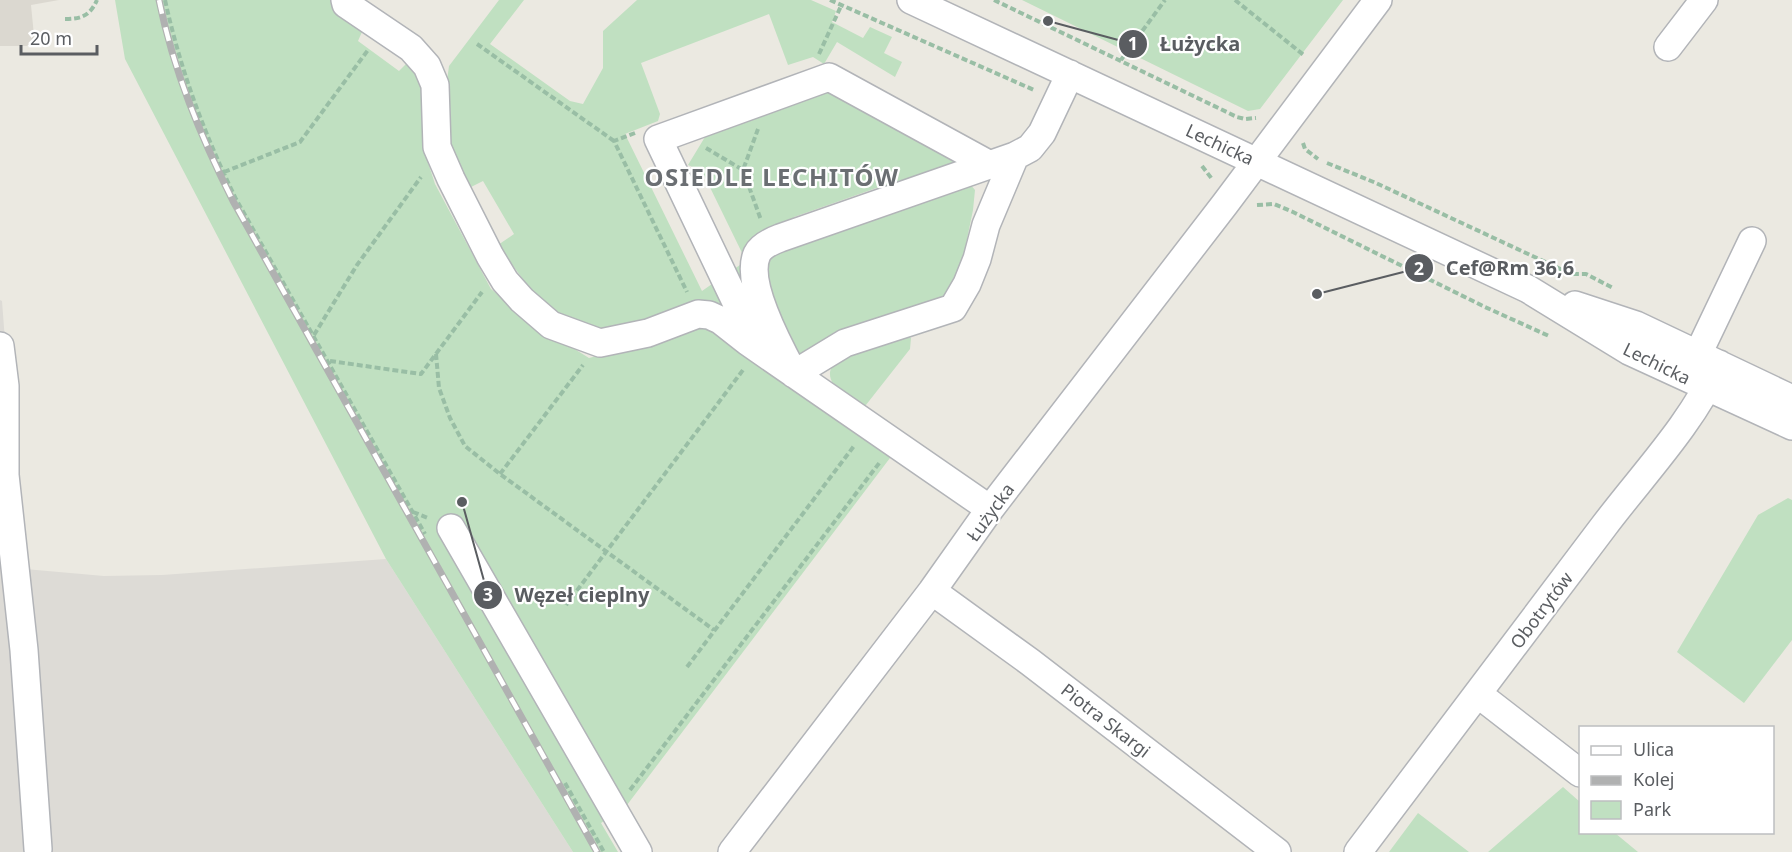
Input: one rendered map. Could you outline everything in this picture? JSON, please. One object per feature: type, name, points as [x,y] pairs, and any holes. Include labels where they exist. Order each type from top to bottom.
[{"type":"street","points":[[345,0],[346,4],[411,48],[428,66],[435,85],[437,147],[466,210],[505,281],[522,300],[551,325],[600,343],[648,333],[698,314],[710,315],[990,509]]},
{"type":"street","name":"Lechicka","points":[[911,0],[1528,289],[1629,351],[1708,369],[1792,399]]},
{"type":"street","name":"Łużycka","points":[[732,852],[1378,0]]},
{"type":"street","points":[[1668,47],[1704,0]]},
{"type":"street","points":[[794,374],[770,330],[757,287],[755,267],[757,253],[769,243],[780,238],[1015,156],[1030,148],[1058,101],[1070,74]]},
{"type":"street","points":[[758,350],[658,139],[829,76],[990,165]]},
{"type":"street","points":[[794,374],[845,343],[953,308],[967,284],[977,259],[986,225],[1015,156]]},
{"type":"street","name":"Obotrytów","points":[[1358,852],[1616,509],[1688,419],[1708,369],[1752,241]]},
{"type":"street","points":[[0,346],[5,386],[5,476],[24,650],[38,849]]},
{"type":"street","name":"Lechicka","points":[[1708,369],[1792,426]]},
{"type":"street","points":[[439,532],[638,852]]},
{"type":"street","name":"Piotra Skargi","points":[[932,591],[1030,662],[1277,852]]},
{"type":"street","points":[[1478,694],[1579,771]]},
{"type":"path","points":[[65,19],[79,19],[92,12],[97,0]]},
{"type":"path","points":[[165,0],[172,35],[194,105],[236,199],[329,361],[439,532]]},
{"type":"path","points":[[830,0],[1058,101]]},
{"type":"path","points":[[994,0],[1238,117],[1256,118],[1274,106],[1304,129],[1302,141],[1310,155],[1386,187],[1571,274]]},
{"type":"path","points":[[1121,60],[1165,0]]},
{"type":"path","points":[[1235,0],[1311,60]]},
{"type":"path","points":[[224,172],[300,142],[384,28]]},
{"type":"path","points":[[477,44],[614,141]]},
{"type":"path","points":[[314,335],[357,265],[439,152]]},
{"type":"path","points":[[743,170],[769,243]]},
{"type":"path","points":[[1252,206],[1262,203],[1274,204],[1293,212],[1485,307],[1559,340]]},
{"type":"path","points":[[329,361],[421,374],[498,270]]},
{"type":"path","points":[[500,474],[600,343]]},
{"type":"path","points":[[566,605],[758,350]]},
{"type":"path","points":[[436,354],[439,388],[450,418],[465,446],[714,630]]},
{"type":"path","points":[[687,667],[869,426]]},
{"type":"path","points":[[610,804],[627,794],[894,443]]},
{"type":"path","points":[[563,780],[604,852]]},
{"type":"shaded area","points":[[0,0],[59,0],[31,5],[35,46],[0,46]]},
{"type":"shaded area","points":[[0,300],[2,301],[16,486],[25,569],[104,576],[162,575],[386,559],[573,852],[0,852]]},
{"type":"green space","points":[[115,0],[339,0],[365,25],[358,41],[399,71],[407,63],[425,81],[427,119],[423,147],[435,184],[491,289],[536,325],[589,358],[616,351],[662,331],[709,326],[893,454],[627,805],[601,823],[618,852],[573,852],[386,559],[125,59]]},
{"type":"green space","points":[[499,0],[524,0],[490,44],[570,101],[583,104],[603,68],[603,31],[637,0],[811,0],[836,11],[832,22],[863,38],[870,27],[892,37],[884,53],[902,62],[895,77],[837,42],[824,64],[813,57],[788,65],[769,14],[641,63],[660,114],[658,121],[625,134],[702,291],[712,284],[728,315],[596,331],[579,326],[551,309],[528,285],[498,245],[514,234],[483,181],[469,188],[443,135],[444,102],[449,66]]},
{"type":"green space","points":[[1022,0],[1343,0],[1260,109],[1248,111]]},
{"type":"green space","points":[[825,87],[952,155],[954,164],[894,189],[885,185],[794,217],[789,227],[768,237],[763,323],[728,273],[746,261],[702,171],[688,165],[708,132]]},
{"type":"green space","points":[[969,183],[975,190],[973,210],[959,278],[951,291],[935,302],[833,333],[830,343],[803,355],[788,345],[767,280],[769,259],[781,247]]},
{"type":"green space","points":[[908,335],[911,338],[910,349],[862,410],[835,386],[830,372],[841,357]]},
{"type":"green space","points":[[1788,498],[1792,500],[1792,640],[1744,703],[1677,652],[1758,515]]},
{"type":"green space","points":[[1563,787],[1579,801],[1579,834],[1616,834],[1638,852],[1488,852]]},
{"type":"green space","points":[[1418,813],[1469,852],[1389,852]]},
{"type":"railway","points":[[159,0],[172,52],[189,103],[233,201],[597,852]]},
{"type":"place","name":"Łużycka","points":[[1048,21]]},
{"type":"place","name":"Cef@Rm 36,6","points":[[1317,294]]},
{"type":"place","name":"Węzeł cieplny","points":[[462,502]]},
{"type":"district","name":"OSIEDLE LECHITÓW","points":[[772,176]]}]
